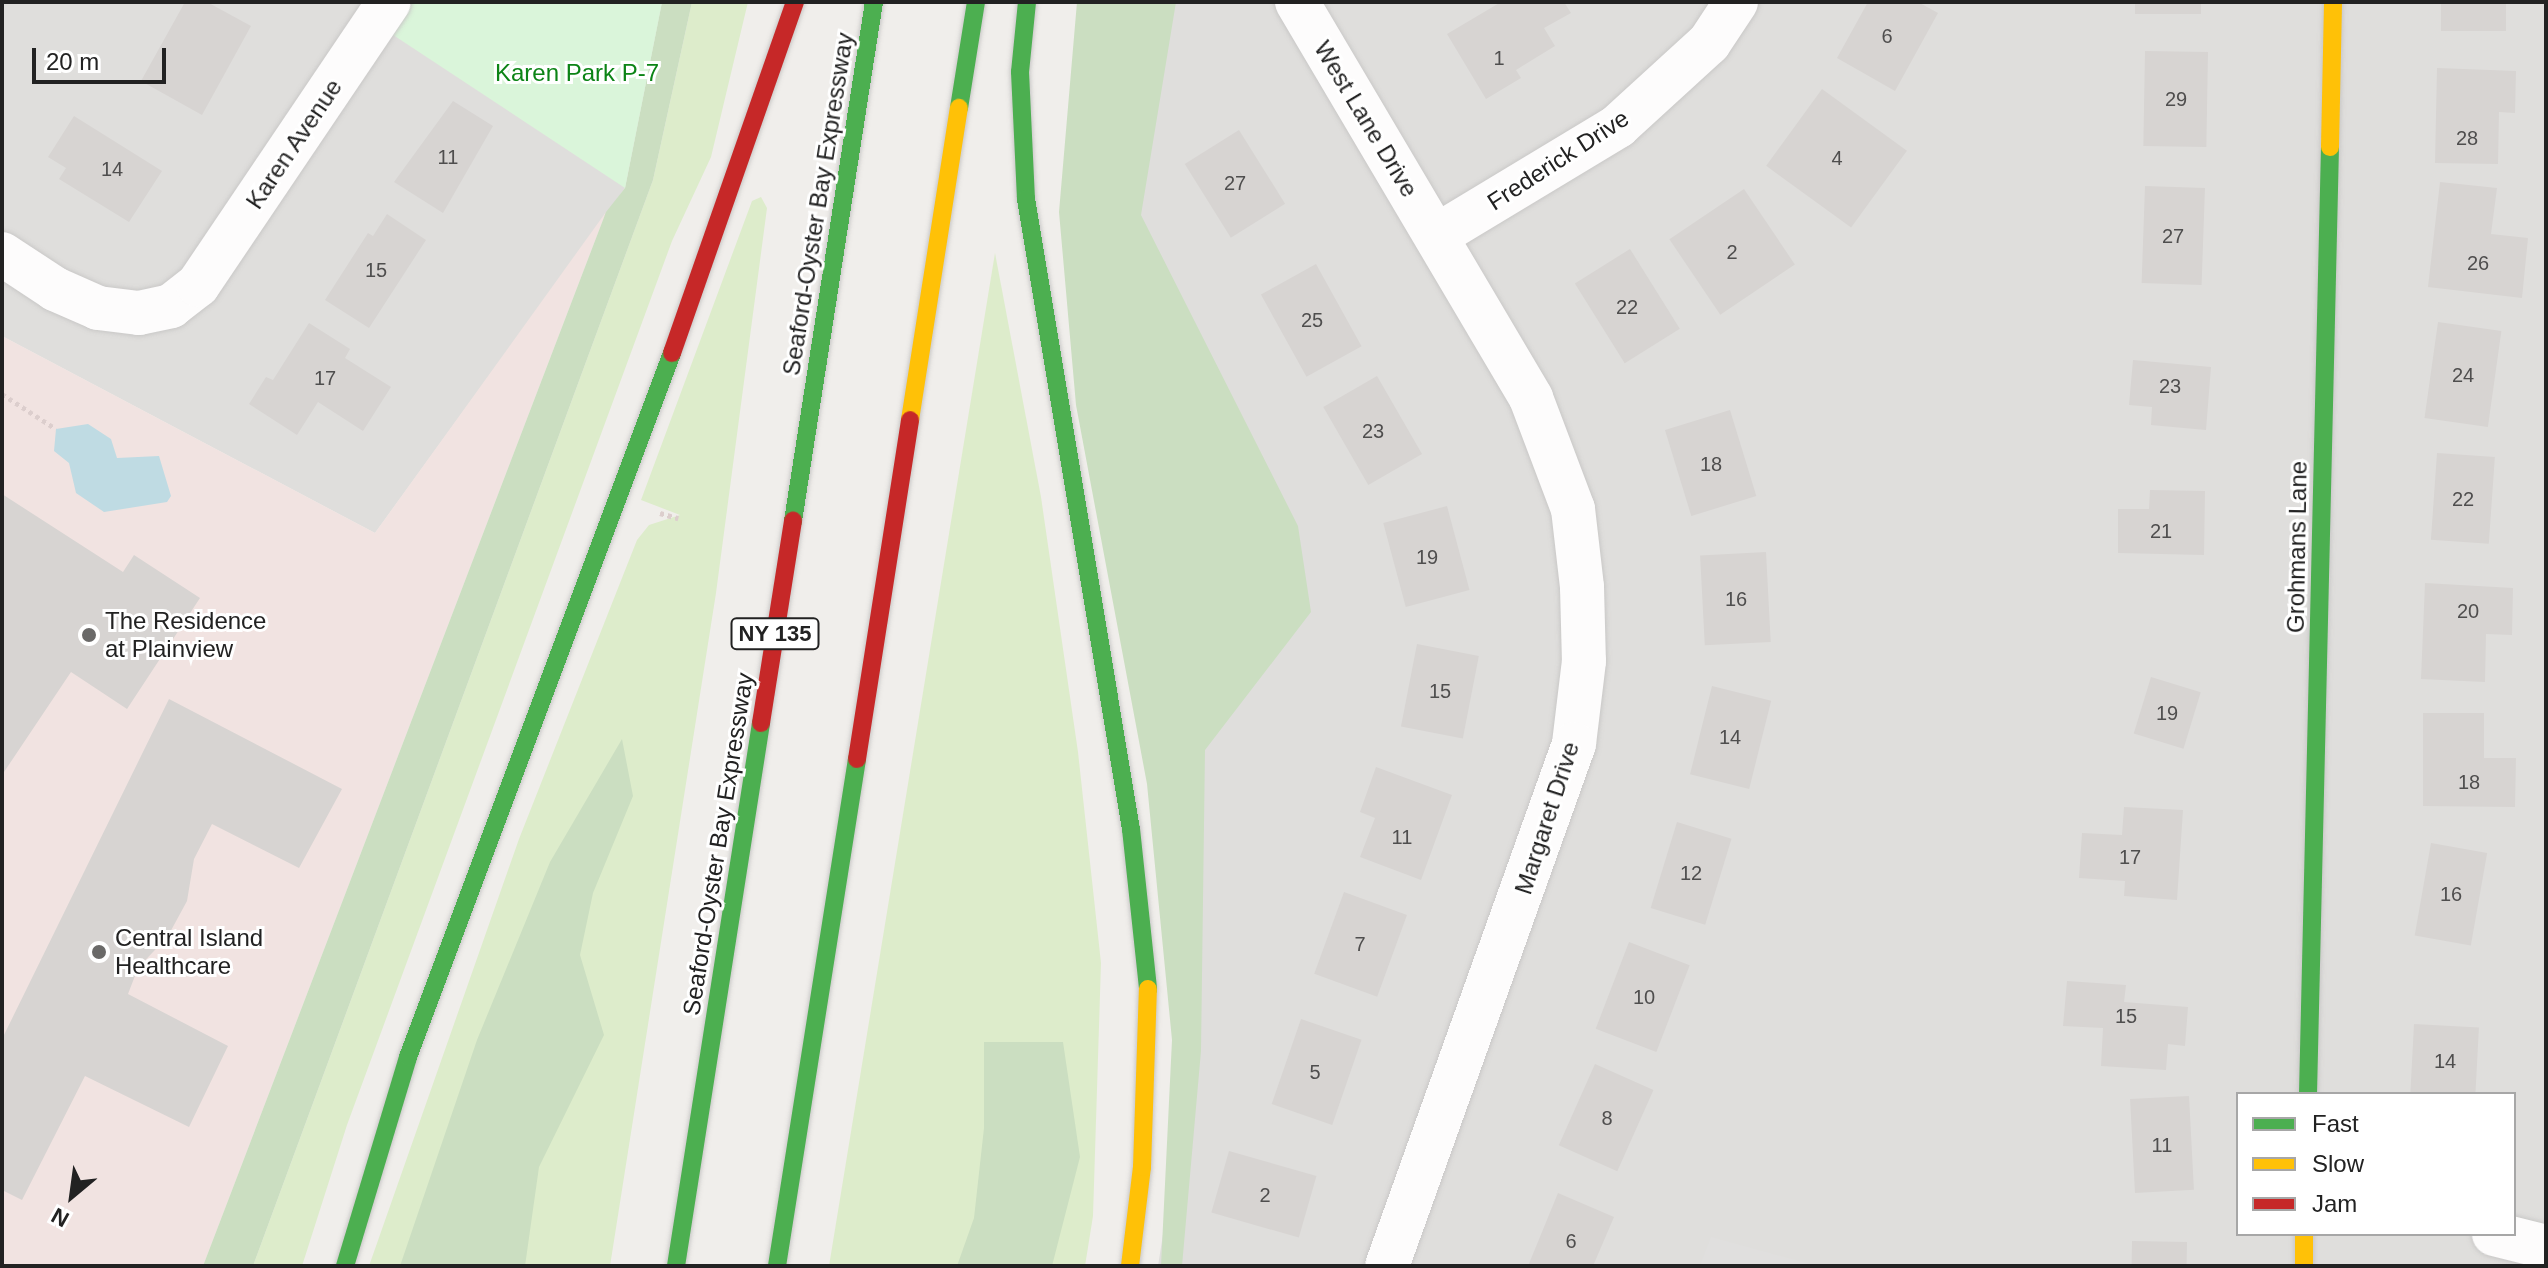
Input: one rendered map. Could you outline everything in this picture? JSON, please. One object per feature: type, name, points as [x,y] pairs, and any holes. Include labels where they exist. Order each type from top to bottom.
[{"type":"main road","points":[[345,1266],[408,1057],[700,279],[795,2]]},
{"type":"main road","name":"Seaford-Oyster Bay Expressway","points":[[676,1266],[874,2]]},
{"type":"main road","points":[[777,1266],[976,2]]},
{"type":"main road","points":[[1027,2],[1020,72],[1026,199],[1131,829],[1148,993],[1142,1167],[1130,1266]]},
{"type":"main road","name":"Grohmans Lane","points":[[2308,1092],[2333,2]]},
{"type":"main road","points":[[2304,1236],[2304,1266]]},
{"type":"street","name":"Karen Avenue","points":[[2,254],[55,289],[98,308],[139,313],[171,306],[198,285],[389,2]]},
{"type":"street","name":"West Lane Drive","points":[[1297,2],[1436,236]]},
{"type":"street","name":"Frederick Drive","points":[[1436,236],[1618,126],[1709,43],[1736,2]]},
{"type":"street","name":"Margaret Drive","points":[[1387,1266],[1569,759],[1584,661],[1573,509],[1531,398],[1436,236]]},
{"type":"street","points":[[2502,1236],[2546,1247]]},
{"type":"path","points":[[2,394],[56,429]]},
{"type":"shaded area","points":[[2,2],[662,2],[625,188],[375,533],[2,336]]},
{"type":"shaded area","points":[[1135,2],[2546,2],[2546,1266],[1158,1266],[1196,1025],[1110,203]]},
{"type":"shaded area","points":[[606,212],[203,1266],[2,1266],[2,336],[375,533]]},
{"type":"shaded area","points":[[1711,1237],[1817,1266],[1700,1266]]},
{"type":"green space","name":"Karen Park P-7","points":[[389,2],[662,2],[625,188],[375,23]]},
{"type":"green space","points":[[662,2],[692,2],[653,180],[253,1266],[203,1266],[606,212],[625,188]]},
{"type":"green space","points":[[692,2],[748,2],[711,157],[672,241],[347,1125],[302,1266],[253,1266],[653,180]]},
{"type":"green space","points":[[1077,2],[1176,2],[1141,215],[1298,526],[1311,612],[1205,750],[1201,1051],[1182,1266],[1161,1266],[1172,1040],[1147,784],[1076,405],[1059,212]]},
{"type":"green space","points":[[761,197],[767,208],[716,593],[610,1266],[369,1266],[519,839],[637,540],[649,525],[680,515],[641,500],[752,201]]},
{"type":"green space","points":[[995,253],[1041,497],[1078,752],[1101,963],[1093,1216],[1085,1266],[829,1266]]},
{"type":"green space","points":[[622,739],[633,796],[593,893],[580,955],[604,1035],[539,1167],[525,1266],[400,1266],[477,1040],[550,862]]},
{"type":"green space","points":[[984,1042],[1063,1042],[1080,1157],[1052,1266],[957,1266],[974,1218],[984,1128]]},
{"type":"water","points":[[88,424],[111,439],[117,458],[159,456],[171,496],[167,502],[104,512],[76,493],[69,463],[54,451],[56,429]]},
{"type":"building","points":[[185,2],[207,2],[251,26],[202,115],[141,81]]},
{"type":"building","points":[[1501,2],[1564,2],[1571,13],[1544,28],[1555,46],[1516,70],[1521,78],[1486,99],[1447,34]]},
{"type":"building","points":[[1868,2],[1918,2],[1938,13],[1895,91],[1837,58]]},
{"type":"building","points":[[2135,2],[2201,2],[2201,14],[2135,14]]},
{"type":"building","points":[[2441,2],[2506,2],[2506,31],[2441,31]]},
{"type":"building","points":[[2145,51],[2208,52],[2206,147],[2143,146]]},
{"type":"building","points":[[2437,68],[2516,71],[2515,113],[2499,112],[2498,164],[2435,163]]},
{"type":"building","points":[[1822,89],[1907,151],[1851,228],[1766,166]]},
{"type":"building","points":[[453,101],[493,126],[443,213],[394,182]]},
{"type":"building","points":[[74,116],[162,171],[129,222],[59,179],[66,168],[48,157]]},
{"type":"building","points":[[1239,130],[1285,204],[1231,238],[1185,164]]},
{"type":"building","points":[[2440,182],[2497,188],[2491,234],[2528,238],[2522,298],[2428,287]]},
{"type":"building","points":[[2145,186],[2205,188],[2202,285],[2142,283]]},
{"type":"building","points":[[1744,189],[1795,264],[1720,315],[1669,239]]},
{"type":"building","points":[[387,214],[426,240],[369,328],[325,300],[368,233],[373,236]]},
{"type":"building","points":[[1630,249],[1680,329],[1625,363],[1575,283]]},
{"type":"building","points":[[1316,264],[1362,346],[1306,377],[1261,295]]},
{"type":"building","points":[[2438,322],[2501,331],[2488,427],[2425,418]]},
{"type":"building","points":[[309,323],[350,349],[345,358],[391,387],[363,431],[318,402],[297,435],[249,404],[266,377],[273,380]]},
{"type":"building","points":[[2133,360],[2211,367],[2206,430],[2151,425],[2152,407],[2129,405]]},
{"type":"building","points":[[1377,376],[1422,454],[1368,485],[1323,407]]},
{"type":"building","points":[[1730,410],[1756,496],[1691,516],[1665,430]]},
{"type":"building","points":[[2437,453],[2495,457],[2489,544],[2431,540]]},
{"type":"building","points":[[2150,490],[2205,491],[2204,555],[2118,553],[2118,509],[2149,509]]},
{"type":"building","name":"The Residence at Plainview","points":[[2,494],[123,572],[134,555],[200,598],[127,709],[71,672],[2,775]]},
{"type":"building","points":[[1447,506],[1470,590],[1406,607],[1383,523]]},
{"type":"building","points":[[1766,552],[1771,642],[1705,645],[1700,555]]},
{"type":"building","points":[[2425,583],[2513,588],[2512,635],[2486,634],[2485,682],[2421,679]]},
{"type":"building","points":[[1417,644],[1479,656],[1463,738],[1401,726]]},
{"type":"building","points":[[2151,677],[2201,692],[2183,749],[2134,733]]},
{"type":"building","points":[[1712,686],[1771,701],[1749,789],[1690,774]]},
{"type":"building","name":"Central Island Healthcare","points":[[169,699],[342,789],[299,868],[212,824],[194,859],[187,901],[168,936],[138,968],[128,994],[228,1046],[189,1127],[85,1076],[22,1200],[2,1190],[2,1039]]},
{"type":"building","points":[[2423,713],[2484,713],[2484,758],[2516,758],[2515,807],[2423,806]]},
{"type":"building","points":[[1376,767],[1452,795],[1421,880],[1360,857],[1375,818],[1360,812]]},
{"type":"building","points":[[2124,807],[2183,810],[2177,900],[2124,896],[2125,881],[2079,878],[2082,833],[2122,835]]},
{"type":"building","points":[[1677,822],[1732,839],[1705,925],[1651,908]]},
{"type":"building","points":[[2431,843],[2487,853],[2471,945],[2415,936]]},
{"type":"building","points":[[1344,892],[1407,915],[1377,997],[1314,974]]},
{"type":"building","points":[[1629,942],[1690,965],[1656,1052],[1596,1029]]},
{"type":"building","points":[[2067,981],[2126,985],[2124,1002],[2188,1007],[2185,1046],[2168,1044],[2166,1070],[2101,1066],[2103,1028],[2063,1026]]},
{"type":"building","points":[[1301,1019],[1362,1040],[1332,1125],[1272,1104]]},
{"type":"building","points":[[2414,1024],[2479,1027],[2476,1092],[2410,1092]]},
{"type":"building","points":[[1595,1064],[1653,1090],[1617,1171],[1559,1145]]},
{"type":"building","points":[[2189,1096],[2194,1190],[2135,1193],[2130,1099]]},
{"type":"building","points":[[1229,1151],[1316,1176],[1299,1238],[1211,1213]]},
{"type":"building","points":[[1558,1193],[1614,1217],[1593,1266],[1528,1266]]},
{"type":"building","points":[[2132,1241],[2187,1242],[2187,1266],[2132,1266]]},
{"type":"traffic: fast","points":[[793,521],[874,2]]},
{"type":"traffic: fast","points":[[959,108],[976,2]]},
{"type":"traffic: fast","points":[[1027,2],[1020,72],[1026,199],[1131,829],[1148,989]]},
{"type":"traffic: fast","points":[[2308,1092],[2330,147]]},
{"type":"traffic: fast","points":[[345,1266],[408,1057],[672,353]]},
{"type":"traffic: fast","points":[[676,1266],[761,723]]},
{"type":"traffic: fast","points":[[777,1266],[857,759]]},
{"type":"traffic: slow","points":[[2330,147],[2333,2]]},
{"type":"traffic: slow","points":[[910,420],[959,108]]},
{"type":"traffic: slow","points":[[1130,1266],[1142,1167],[1148,989]]},
{"type":"traffic: slow","points":[[2304,1236],[2304,1266]]},
{"type":"traffic: jam","points":[[672,353],[795,2]]},
{"type":"traffic: jam","points":[[857,759],[910,420]]},
{"type":"traffic: jam","points":[[761,723],[793,521]]},
{"type":"place","name":"The Residence at Plainview","points":[[89,635]]},
{"type":"place","name":"Central Island Healthcare","points":[[99,952]]}]
